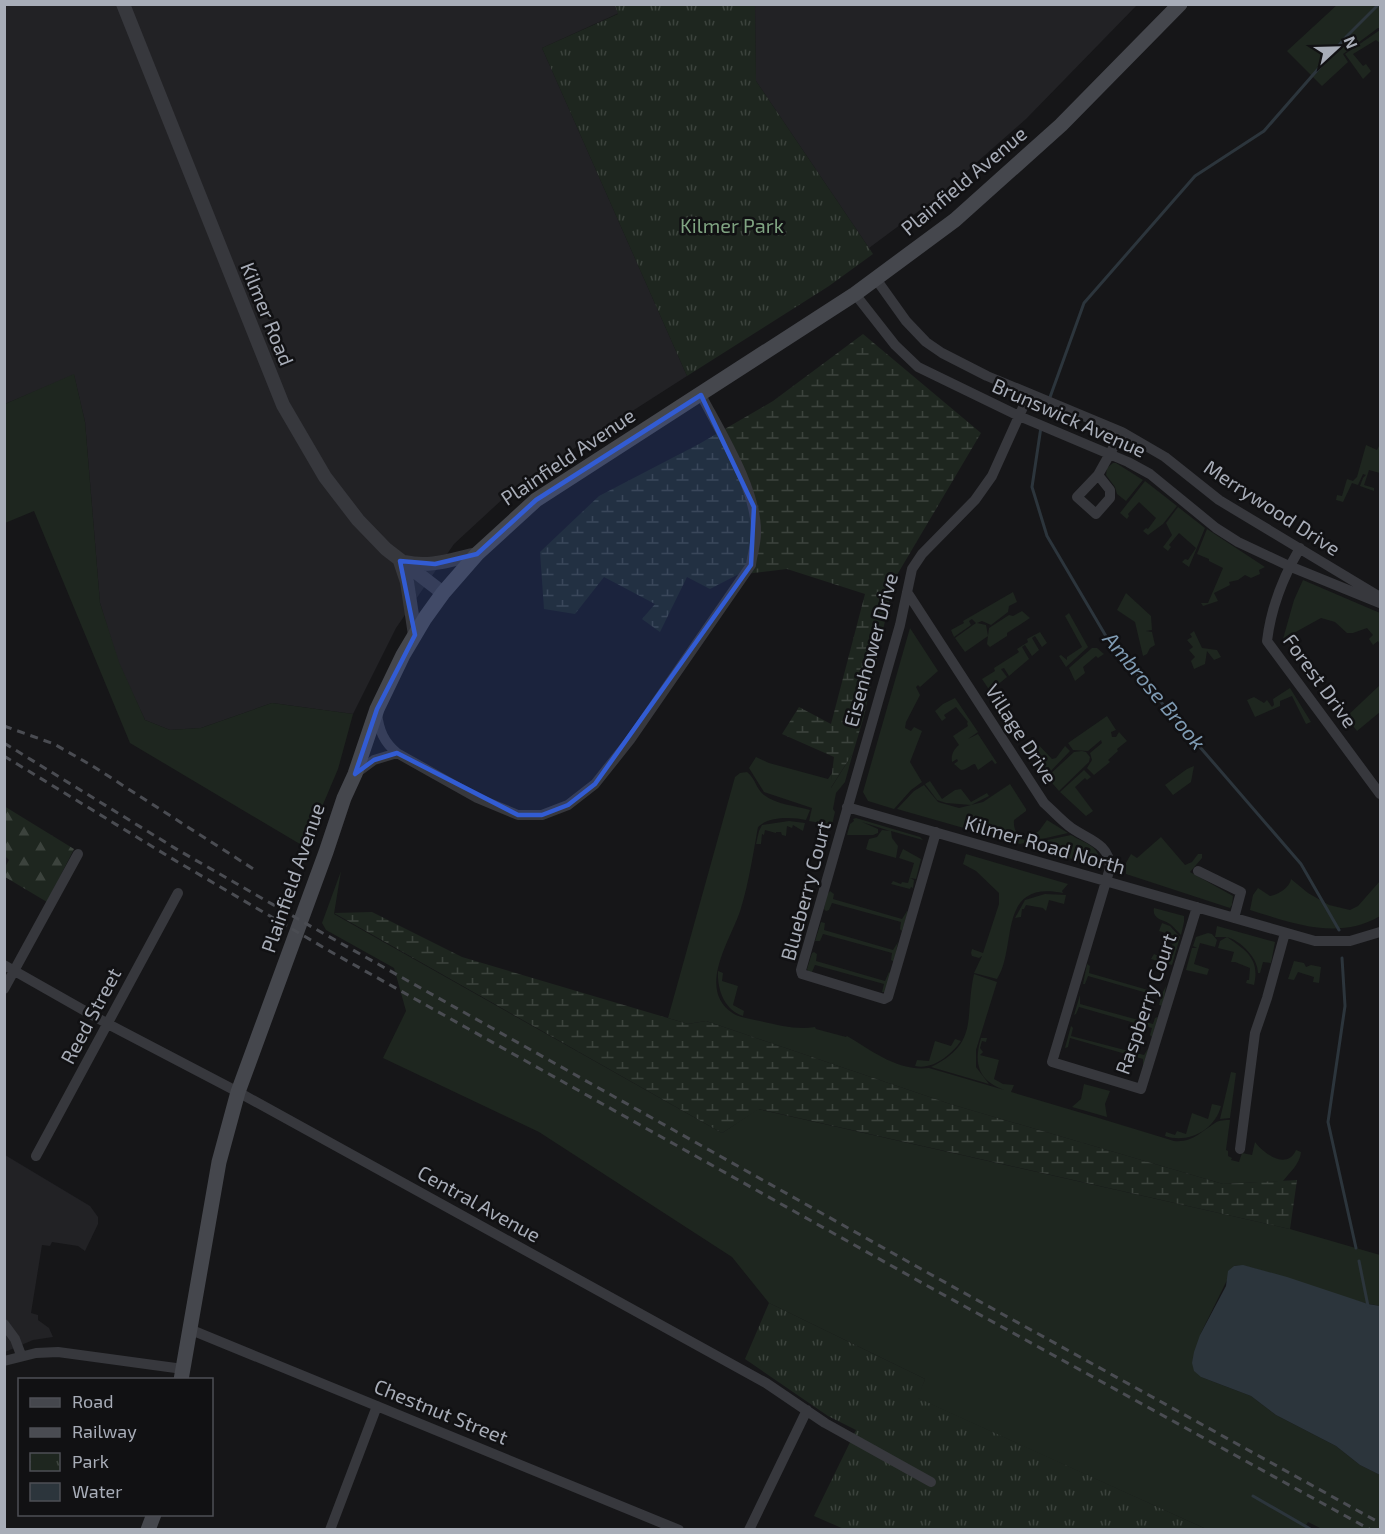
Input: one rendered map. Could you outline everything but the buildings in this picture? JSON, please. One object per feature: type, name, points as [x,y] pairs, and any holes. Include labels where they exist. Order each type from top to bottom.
[{"type":"main road","name":"Plainfield Avenue","points":[[182,1374],[219,1162],[238,1092],[377,709],[415,635],[443,593],[477,554],[536,500],[855,294],[955,220],[1060,125],[1180,4]]},
{"type":"main road","points":[[148,1530],[154,1516]]},
{"type":"street","name":"Kilmer Road","points":[[123,4],[283,405],[307,449],[343,501],[372,536],[400,561],[443,593]]},
{"type":"street","name":"Merrywood Drive","points":[[876,279],[906,321],[926,342],[942,353],[1029,394],[1122,432],[1165,457],[1219,500],[1380,597]]},
{"type":"street","name":"Brunswick Avenue","points":[[855,294],[895,345],[918,367],[1019,416],[1128,462],[1150,474],[1230,537],[1289,566],[1380,603]]},
{"type":"street","points":[[377,709],[382,736],[397,753],[477,798],[518,815],[542,814],[568,804],[595,784],[630,740],[751,566],[756,533],[754,507],[738,467],[701,394]]},
{"type":"street","name":"Eisenhower Drive","points":[[847,807],[900,625],[912,569],[922,554],[975,500],[992,476],[1029,394]]},
{"type":"street","points":[[1098,475],[1122,432]]},
{"type":"street","name":"Forest Drive","points":[[1300,548],[1289,566],[1270,619],[1267,641],[1380,794]]},
{"type":"street","points":[[400,561],[418,565],[435,564],[477,554]]},
{"type":"street","points":[[400,561],[407,582],[415,635]]},
{"type":"street","name":"Village Drive","points":[[907,592],[1044,803],[1070,827],[1088,836],[1107,853],[1110,868],[1106,882]]},
{"type":"street","points":[[355,774],[374,760],[397,753]]},
{"type":"street","name":"Blueberry Court","points":[[847,807],[801,973],[884,999],[890,995],[936,832]]},
{"type":"street","name":"Kilmer Road North","points":[[847,807],[1315,941],[1350,941],[1380,932]]},
{"type":"street","points":[[4,990],[10,968],[78,854]]},
{"type":"street","points":[[1198,871],[1241,892],[1234,918]]},
{"type":"street","name":"Raspberry Court","points":[[1106,882],[1052,1062],[1141,1089],[1197,907]]},
{"type":"street","name":"Reed Street","points":[[36,1156],[178,893]]},
{"type":"street","points":[[1240,1149],[1255,1033],[1285,933]]},
{"type":"street","name":"Central Avenue","points":[[10,968],[108,1024],[238,1092],[757,1377],[825,1423],[931,1482]]},
{"type":"street","points":[[4,1324],[15,1339],[21,1355]]},
{"type":"street","name":"Chestnut Street","points":[[189,1329],[679,1530]]},
{"type":"street","points":[[4,1361],[21,1355],[58,1352],[182,1374]]},
{"type":"street","points":[[330,1530],[377,1406]]},
{"type":"street","points":[[749,1530],[807,1410]]},
{"type":"highlighted area","points":[[701,395],[754,507],[751,565],[595,784],[568,805],[542,815],[518,815],[397,753],[374,760],[355,774],[377,709],[415,635],[400,561],[435,564],[477,554],[536,500]]},
{"type":"shaded area","points":[[5,5],[615,5],[619,13],[542,48],[687,376],[520,483],[454,544],[396,628],[353,714],[272,703],[201,728],[170,730],[145,720],[118,662],[100,603],[85,422],[74,375],[5,404]]},
{"type":"shaded area","points":[[755,5],[1137,5],[1026,119],[935,199],[869,248],[756,81]]},
{"type":"shaded area","points":[[5,1155],[90,1206],[98,1217],[98,1224],[85,1251],[78,1246],[52,1242],[50,1246],[42,1245],[31,1313],[38,1315],[38,1320],[49,1328],[53,1337],[33,1340],[5,1352]]},
{"type":"green space","points":[[1338,4],[1380,5],[1380,28],[1343,54],[1348,62],[1322,86],[1287,51]]},
{"type":"green space","name":"Kilmer Park","points":[[615,5],[755,5],[756,81],[873,254],[829,286],[687,376],[542,48],[618,14]]},
{"type":"green space","points":[[1380,30],[1380,43],[1376,40],[1353,54],[1363,66],[1366,64],[1371,71],[1363,79],[1345,54]]},
{"type":"green space","points":[[863,334],[981,433],[894,580],[864,716],[853,753],[830,789],[834,757],[782,734],[799,707],[831,724],[865,594],[787,569],[737,575],[710,589],[687,577],[660,632],[642,619],[655,604],[604,577],[575,614],[544,609],[540,552],[599,496],[699,444],[773,401]]},
{"type":"green space","points":[[74,374],[85,422],[100,603],[119,662],[145,720],[170,730],[201,728],[272,703],[353,714],[338,769],[305,847],[130,743],[34,511],[5,523],[5,404]]},
{"type":"green space","points":[[1366,445],[1377,450],[1380,447],[1380,473],[1369,470],[1364,485],[1374,488],[1374,491],[1360,486],[1366,475],[1363,474],[1358,485],[1352,483],[1343,502],[1336,500],[1337,495],[1342,496],[1347,479],[1353,481],[1357,477]]},
{"type":"green space","points":[[1113,463],[1143,480],[1126,501],[1117,494],[1106,475],[1107,468]]},
{"type":"green space","points":[[1145,481],[1177,506],[1163,524],[1148,535],[1143,531],[1148,529],[1156,518],[1139,502],[1128,514],[1127,519],[1120,513]]},
{"type":"green space","points":[[1178,507],[1205,528],[1189,567],[1182,562],[1185,559],[1188,560],[1196,548],[1179,533],[1169,545],[1171,547],[1168,551],[1163,547],[1172,535],[1166,523]]},
{"type":"green space","points":[[1207,529],[1265,567],[1259,570],[1260,574],[1251,578],[1245,575],[1229,582],[1230,585],[1214,593],[1218,601],[1203,606],[1201,603],[1208,603],[1223,568],[1197,554]]},
{"type":"green space","points":[[1303,580],[1380,613],[1380,645],[1378,641],[1373,645],[1369,639],[1373,635],[1367,628],[1347,633],[1335,622],[1321,618],[1283,639],[1294,600]]},
{"type":"green space","points":[[1013,592],[1017,602],[1009,606],[1008,612],[991,625],[982,621],[977,623],[986,625],[988,636],[965,652],[955,638],[976,623],[972,619],[969,621],[971,625],[954,637],[951,630]]},
{"type":"green space","points":[[1126,593],[1151,616],[1152,630],[1146,631],[1152,632],[1155,645],[1143,656],[1135,622],[1117,610]]},
{"type":"green space","points":[[1022,611],[1030,618],[990,647],[987,644],[989,628],[1009,615],[1013,616]]},
{"type":"green space","points":[[1069,613],[1088,647],[1066,667],[1059,656],[1067,660],[1067,657],[1082,647],[1065,616]]},
{"type":"green space","points":[[910,628],[938,671],[920,687],[918,685],[916,687],[920,695],[905,728],[911,731],[914,727],[922,731],[910,762],[922,782],[911,790],[894,809],[868,801],[863,792]]},
{"type":"green space","points":[[1194,631],[1202,648],[1217,650],[1221,657],[1214,660],[1207,651],[1205,664],[1194,669],[1191,661],[1195,657],[1189,650],[1193,647],[1187,640],[1192,637],[1190,634]]},
{"type":"green space","points":[[1040,632],[1047,643],[1042,647],[1035,636],[1032,638],[1039,650],[1032,656],[1025,645],[1022,647],[1029,659],[1009,676],[1004,668],[1001,669],[1007,677],[990,691],[982,679],[995,671],[994,668],[1019,652],[1017,649],[1028,642],[1027,639]]},
{"type":"green space","points":[[1092,648],[1097,648],[1104,654],[1098,658],[1096,656],[1083,667],[1085,673],[1075,681],[1069,668]]},
{"type":"green space","points":[[1380,685],[1380,712],[1357,731],[1346,717]]},
{"type":"green space","points":[[1290,688],[1311,722],[1306,724],[1292,696],[1280,701],[1280,706],[1255,717],[1247,700],[1254,697],[1264,703],[1267,700],[1272,707],[1273,699]]},
{"type":"green space","points":[[955,698],[978,732],[968,739],[978,734],[997,763],[995,764],[992,760],[978,770],[975,764],[961,770],[954,764],[958,761],[957,759],[952,762],[953,753],[959,745],[953,736],[968,726],[968,722],[956,707],[944,715],[946,718],[942,721],[935,711]]},
{"type":"green space","points":[[1107,716],[1116,730],[1111,732],[1112,737],[1116,737],[1119,732],[1127,741],[1108,760],[1110,762],[1094,775],[1087,768],[1092,760],[1090,753],[1102,743],[1101,740],[1088,751],[1073,750],[1068,743]]},
{"type":"green space","points":[[1033,739],[1052,759],[1056,758],[1065,746],[1070,751],[1046,776],[1026,745]]},
{"type":"green space","points":[[1082,751],[1090,757],[1089,762],[1059,791],[1047,777],[1074,752]]},
{"type":"green space","points":[[853,753],[845,782],[836,793],[832,825],[809,821],[812,808],[764,792],[749,768],[756,757],[769,763],[828,779],[832,773],[831,788]]},
{"type":"green space","points":[[1194,766],[1191,782],[1173,795],[1165,785]]},
{"type":"green space","points":[[1084,770],[1091,777],[1087,780],[1085,778],[1075,787],[1093,811],[1086,816],[1060,792]]},
{"type":"green space","points":[[747,772],[761,793],[769,798],[810,810],[806,820],[774,819],[758,827],[744,898],[725,948],[717,977],[717,991],[722,1003],[734,1014],[788,1027],[815,1027],[847,1036],[885,1059],[906,1067],[929,1068],[1174,1141],[1186,1140],[1217,1122],[1230,1120],[1226,1150],[1231,1160],[1239,1162],[1242,1153],[1252,1155],[1255,1142],[1269,1155],[1281,1160],[1292,1156],[1296,1150],[1301,1152],[1294,1168],[1283,1181],[1223,1184],[950,1104],[706,1021],[688,1024],[668,1018],[735,777]]},
{"type":"green space","points":[[930,781],[942,799],[955,790],[961,789],[971,802],[987,793],[989,796],[971,805],[946,803],[937,800],[925,784]]},
{"type":"green space","points":[[1010,784],[1026,809],[1014,820],[1019,836],[1024,840],[1039,831],[1047,820],[1068,833],[1020,844],[897,809],[914,791],[924,785],[938,802],[959,808],[983,802]]},
{"type":"green space","points":[[4,806],[74,849],[47,902],[5,877],[5,867],[9,860],[5,856]]},
{"type":"green space","points":[[856,818],[920,837],[923,840],[891,831],[892,838],[898,846],[896,858],[868,850],[866,849],[869,839],[877,837],[882,830],[890,831],[862,822],[878,829],[878,833],[847,835],[850,824]]},
{"type":"green space","points":[[789,821],[805,823],[803,831],[793,825],[792,828],[787,826],[786,836],[781,832],[765,830],[761,844],[756,844],[762,825]]},
{"type":"green space","points":[[1071,835],[1094,849],[1099,857],[1099,863],[1096,866],[1024,845]]},
{"type":"green space","points":[[1161,837],[1185,865],[1192,862],[1198,854],[1202,854],[1202,858],[1190,872],[1233,896],[1230,908],[1126,874],[1126,863],[1131,854],[1137,858]]},
{"type":"green space","points":[[903,849],[921,859],[916,879],[910,878],[914,880],[913,888],[910,889],[891,884],[893,881],[901,884],[902,882],[908,883],[914,863],[899,858]]},
{"type":"green space","points":[[966,854],[1068,884],[1062,891],[1063,893],[1042,892],[1027,896],[1018,906],[1003,965],[997,979],[974,973],[982,956],[979,958],[972,956],[971,953],[972,949],[983,953],[999,904],[999,893],[976,871],[963,864]]},
{"type":"green space","points":[[341,871],[334,914],[722,1133],[758,1109],[1290,1229],[1380,1255],[1380,1306],[1351,1300],[1280,1276],[1234,1266],[1200,1335],[1201,1377],[1251,1396],[1276,1415],[1336,1446],[1360,1465],[1380,1475],[1380,1529],[1322,1529],[1308,1522],[1304,1529],[1206,1529],[917,1398],[925,1379],[769,1303],[732,1257],[539,1132],[383,1058],[406,1011],[394,968],[326,930],[322,923]]},
{"type":"green space","points":[[1291,879],[1308,893],[1329,905],[1350,910],[1358,906],[1380,881],[1380,916],[1364,923],[1332,929],[1299,924],[1250,910],[1253,895],[1258,888],[1270,896],[1286,888]]},
{"type":"green space","points":[[830,891],[834,894],[833,899],[902,919],[907,911],[902,931],[901,922],[832,903],[826,911],[824,909]]},
{"type":"green space","points":[[1045,894],[1066,895],[1064,904],[1049,900],[1046,911],[1043,908],[1026,905],[1022,909],[1021,917],[1015,918],[1025,900]]},
{"type":"green space","points":[[1154,908],[1184,916],[1181,935],[1170,924],[1156,917]]},
{"type":"green space","points":[[372,912],[462,957],[688,1024],[706,1021],[950,1104],[1223,1184],[1297,1180],[1290,1229],[759,1109],[722,1133],[334,913]]},
{"type":"green space","points":[[821,922],[825,923],[824,930],[893,950],[898,942],[894,962],[891,960],[892,953],[823,934],[820,941],[815,941]]},
{"type":"green space","points":[[1162,923],[1170,926],[1180,937],[1172,965],[1151,959],[1154,954],[1163,958],[1168,957],[1175,936],[1159,931]]},
{"type":"green space","points":[[1217,926],[1275,942],[1271,963],[1263,962],[1260,973],[1258,973],[1252,956],[1243,946],[1227,937],[1215,937]]},
{"type":"green space","points":[[1208,933],[1217,940],[1215,947],[1200,943],[1194,964],[1209,969],[1207,975],[1186,970],[1192,948],[1197,948],[1193,946],[1196,937]]},
{"type":"green space","points":[[1227,937],[1250,956],[1255,969],[1254,985],[1246,983],[1249,980],[1250,968],[1231,962],[1234,952],[1218,948],[1220,941]]},
{"type":"green space","points":[[814,952],[817,954],[816,961],[885,981],[889,972],[891,974],[885,992],[882,992],[884,984],[815,965],[812,972],[809,972],[807,969]]},
{"type":"green space","points":[[1294,961],[1304,963],[1306,967],[1311,965],[1321,967],[1319,983],[1313,982],[1314,977],[1298,972],[1294,980],[1288,979]]},
{"type":"green space","points":[[1087,964],[1090,966],[1089,973],[1162,994],[1166,986],[1163,1006],[1159,1005],[1161,997],[1088,976],[1083,984]]},
{"type":"green space","points":[[718,971],[723,973],[722,981],[738,986],[733,1005],[744,1011],[743,1016],[726,1004],[720,992]]},
{"type":"green space","points":[[974,974],[997,982],[976,1050],[976,1067],[989,1084],[931,1067],[947,1058],[964,1039]]},
{"type":"green space","points":[[1080,995],[1080,1004],[1153,1024],[1155,1018],[1158,1017],[1152,1037],[1150,1035],[1152,1028],[1079,1007],[1074,1015]]},
{"type":"green space","points":[[1071,1026],[1073,1028],[1071,1036],[1144,1055],[1149,1047],[1143,1067],[1143,1059],[1070,1038],[1068,1047],[1065,1048]]},
{"type":"green space","points":[[981,1038],[987,1038],[986,1042],[982,1041],[980,1048],[983,1052],[980,1055],[999,1060],[994,1079],[1003,1084],[1014,1085],[1011,1092],[992,1084],[981,1073],[978,1048]]},
{"type":"green space","points":[[955,1039],[961,1041],[941,1060],[928,1066],[915,1066],[917,1060],[929,1061],[935,1041],[951,1046]]},
{"type":"green space","points":[[1231,1072],[1236,1073],[1230,1118],[1220,1119]]},
{"type":"green space","points":[[1084,1084],[1110,1091],[1105,1104],[1107,1117],[1072,1107],[1081,1099]]},
{"type":"green space","points":[[1212,1104],[1221,1106],[1218,1115],[1207,1128],[1183,1138],[1165,1136],[1166,1132],[1175,1135],[1177,1131],[1186,1134],[1192,1113],[1208,1119]]},
{"type":"green space","points":[[769,1303],[925,1379],[918,1398],[1206,1529],[844,1529],[814,1516],[856,1430],[828,1416],[745,1359]]},
{"type":"water","points":[[1243,1265],[1380,1306],[1380,1475],[1360,1465],[1336,1446],[1276,1415],[1251,1396],[1201,1377],[1194,1371],[1192,1363],[1194,1352],[1200,1335],[1226,1286],[1228,1271],[1234,1266]]},
{"type":"waterway","name":"Ambrose Brook","points":[[1049,400],[1084,303],[1195,176],[1264,131],[1347,36],[1379,4]]},
{"type":"waterway","name":"Ambrose Brook","points":[[1041,427],[1032,487],[1047,536],[1110,643],[1301,864],[1339,930]]},
{"type":"waterway","name":"Ambrose Brook","points":[[1342,958],[1345,1006],[1328,1122],[1356,1248]]},
{"type":"waterway","name":"Ambrose Brook","points":[[1359,1261],[1368,1306]]},
{"type":"waterway","points":[[1253,1496],[1312,1530]]},
{"type":"railway","points":[[4,726],[54,744],[91,765],[255,870]]},
{"type":"railway","points":[[4,743],[178,850],[312,927],[930,1274],[1380,1523]]},
{"type":"railway","points":[[4,756],[333,953],[924,1284],[1371,1530]]}]
